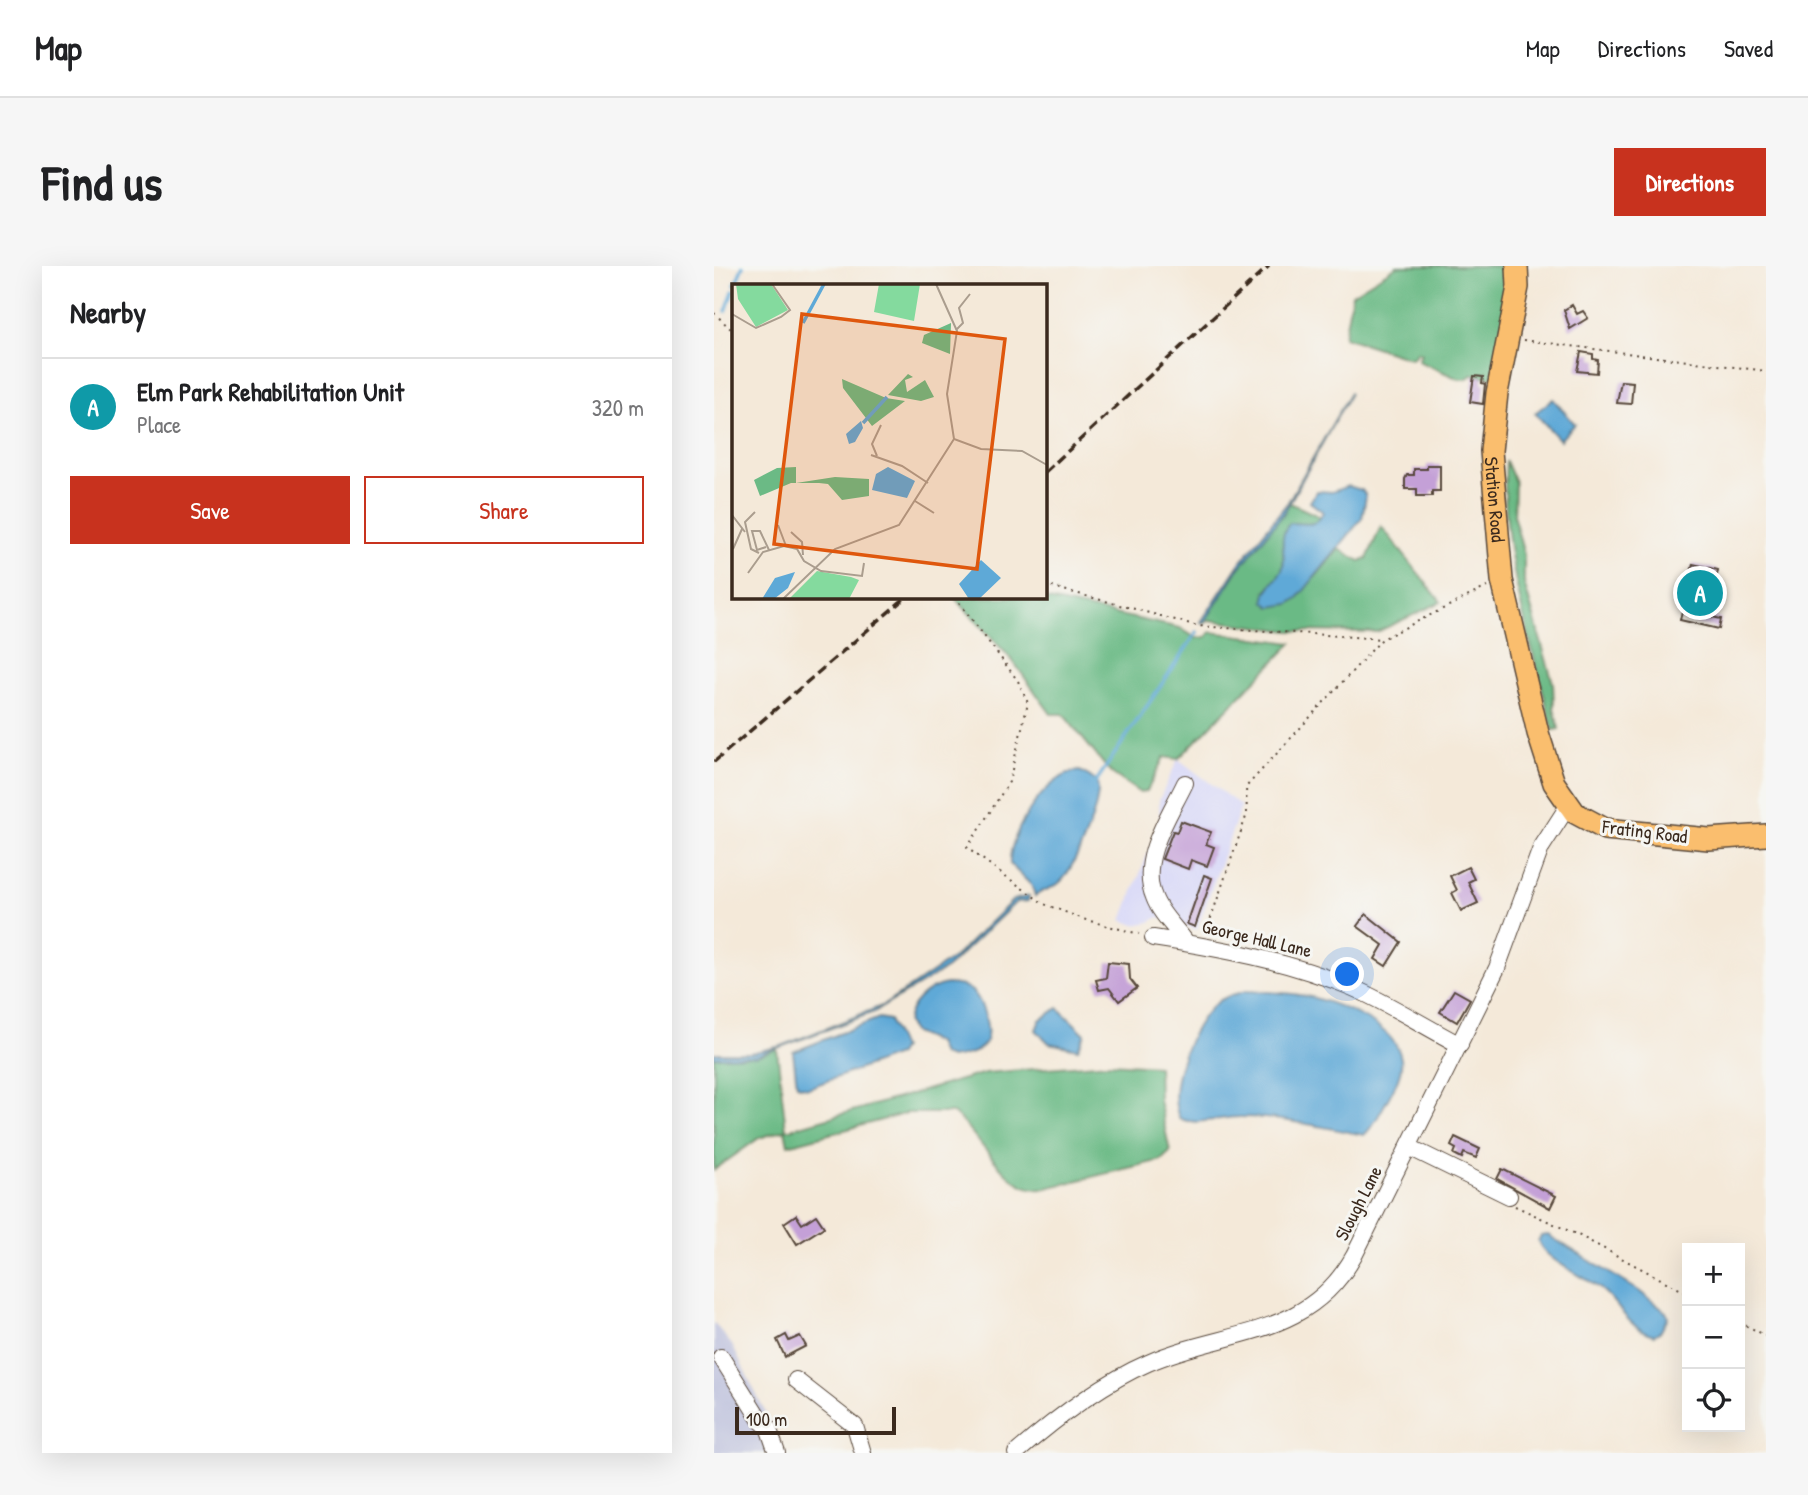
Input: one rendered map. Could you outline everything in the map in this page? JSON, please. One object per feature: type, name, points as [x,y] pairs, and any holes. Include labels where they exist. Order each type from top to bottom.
[{"type":"main road","name":"Station Road","points":[[1517,266],[1518,288],[1497,393],[1491,451],[1502,580],[1538,733]]},
{"type":"main road","name":"Frating Road","points":[[1538,733],[1554,783],[1568,806],[1595,825],[1624,832],[1709,839],[1766,835]]},
{"type":"street","points":[[1185,782],[1152,857],[1150,883],[1159,908],[1194,944]]},
{"type":"street","name":"Slough Lane","points":[[1016,1453],[1074,1407],[1136,1368],[1173,1353],[1279,1323],[1324,1297],[1348,1268],[1460,1045],[1497,968],[1532,867],[1568,806]]},
{"type":"street","name":"George Hall Lane","points":[[1153,938],[1194,944],[1320,975],[1363,993],[1460,1045]]},
{"type":"street","points":[[1409,1147],[1509,1200]]},
{"type":"street","points":[[721,1357],[761,1421],[768,1427],[777,1453]]},
{"type":"street","points":[[796,1380],[855,1426],[863,1453]]},
{"type":"path","points":[[714,313],[732,330]]},
{"type":"path","points":[[1509,338],[1600,352],[1766,370]]},
{"type":"path","points":[[1194,944],[1247,814],[1246,787],[1382,639],[1442,607],[1502,580]]},
{"type":"path","points":[[1046,585],[1198,626],[1382,639]]},
{"type":"path","points":[[956,598],[1018,681],[1028,703],[1009,782],[967,848],[1044,904],[1086,920],[1153,938]]},
{"type":"path","points":[[1509,1200],[1682,1290]]},
{"type":"path","points":[[1745,1325],[1766,1336]]},
{"type":"shaded area","points":[[1178,759],[1241,806],[1197,930],[1159,917],[1135,925],[1122,920],[1160,822],[1159,800]]},
{"type":"shaded area","points":[[714,1323],[732,1345],[782,1453],[714,1453]]},
{"type":"green space","points":[[1397,266],[1504,266],[1505,308],[1492,378],[1473,374],[1466,379],[1459,379],[1418,361],[1421,354],[1417,352],[1413,358],[1406,357],[1344,337],[1352,294]]},
{"type":"green space","points":[[1506,461],[1515,482],[1514,518],[1524,555],[1524,583],[1553,683],[1554,708],[1559,729],[1553,730],[1512,562],[1507,528]]},
{"type":"green space","points":[[1290,503],[1321,517],[1315,524],[1290,523],[1286,528],[1282,570],[1267,590],[1315,577],[1339,549],[1360,561],[1367,559],[1381,526],[1441,602],[1377,632],[1290,631],[1209,620],[1204,623],[1238,570]]},
{"type":"green space","points":[[955,598],[1040,598],[1180,628],[1196,638],[1206,637],[1211,632],[1292,643],[1178,759],[1164,757],[1147,791],[1140,793],[1110,772],[1063,714],[1051,714],[1012,660]]},
{"type":"green space","points":[[777,1049],[786,1130],[985,1073],[1109,1063],[1158,1066],[1159,1100],[1170,1152],[1161,1160],[1042,1189],[1029,1188],[1005,1172],[953,1113],[908,1113],[788,1145],[785,1130],[759,1138],[714,1170],[714,1057],[756,1056]]},
{"type":"water","points":[[1350,393],[1284,513],[1238,570],[1204,623],[1201,622],[1239,564],[1288,502]]},
{"type":"water","points":[[1553,399],[1575,424],[1560,440],[1535,413]]},
{"type":"water","points":[[1348,486],[1362,490],[1366,496],[1362,518],[1298,598],[1289,604],[1271,607],[1265,602],[1265,597],[1283,567],[1283,539],[1286,528],[1290,523],[1309,524],[1320,518],[1323,512],[1310,502],[1317,491],[1332,492]]},
{"type":"water","points":[[1080,771],[1097,784],[1098,792],[1092,819],[1065,876],[1056,885],[1035,896],[1032,886],[1010,864],[1015,837],[1043,793],[1067,774]]},
{"type":"water","points":[[1029,896],[1028,901],[1016,902],[947,968],[874,1012],[756,1056],[714,1057],[714,1053],[750,1053],[782,1046],[884,1005],[956,956],[1013,900]]},
{"type":"water","points":[[946,984],[960,985],[972,991],[987,1023],[987,1037],[979,1049],[950,1058],[942,1055],[937,1043],[914,1033],[907,1023],[911,1009],[925,993]]},
{"type":"water","points":[[1246,991],[1311,997],[1365,1018],[1389,1036],[1401,1059],[1399,1074],[1377,1118],[1364,1135],[1271,1119],[1240,1117],[1195,1122],[1180,1119],[1175,1092],[1178,1075],[1182,1058],[1197,1026],[1215,1004],[1226,997]]},
{"type":"water","points":[[1058,1008],[1085,1034],[1078,1049],[1049,1043],[1036,1030],[1040,1020]]},
{"type":"water","points":[[879,1018],[889,1020],[902,1048],[898,1055],[808,1088],[797,1085],[793,1052]]},
{"type":"water","points":[[1548,1235],[1639,1291],[1666,1312],[1668,1317],[1661,1331],[1654,1335],[1637,1328],[1602,1290],[1557,1262],[1542,1249],[1538,1241],[1541,1236]]},
{"type":"building","points":[[1572,305],[1577,314],[1583,311],[1588,318],[1570,329],[1564,310]]},
{"type":"building","points":[[1581,352],[1593,354],[1593,359],[1598,360],[1597,373],[1577,371]]},
{"type":"building","points":[[1474,376],[1483,377],[1483,404],[1470,402]]},
{"type":"building","points":[[1621,381],[1633,382],[1631,404],[1617,403]]},
{"type":"building","points":[[1427,465],[1440,465],[1440,491],[1432,491],[1432,496],[1417,496],[1417,489],[1405,489],[1405,479],[1407,475],[1414,475],[1414,469],[1427,469]]},
{"type":"building","points":[[1693,564],[1718,570],[1708,616],[1721,619],[1719,629],[1680,620]]},
{"type":"building","points":[[1181,821],[1211,832],[1206,844],[1214,847],[1207,866],[1191,860],[1188,869],[1162,859],[1173,831],[1177,832]]},
{"type":"building","points":[[1468,867],[1474,879],[1468,882],[1478,903],[1461,911],[1452,893],[1457,890],[1450,876]]},
{"type":"building","points":[[1204,875],[1212,878],[1195,927],[1187,924]]},
{"type":"building","points":[[1366,914],[1401,942],[1386,966],[1375,959],[1383,945],[1357,926]]},
{"type":"building","points":[[1108,962],[1129,964],[1130,979],[1137,988],[1119,1001],[1109,988],[1099,990],[1096,980],[1106,978]]},
{"type":"building","points":[[1454,990],[1470,999],[1457,1022],[1440,1012]]},
{"type":"building","points":[[1455,1137],[1480,1149],[1476,1158],[1464,1153],[1462,1158],[1454,1154],[1456,1149],[1451,1146]]},
{"type":"building","points":[[1502,1169],[1556,1196],[1550,1208],[1497,1179]]},
{"type":"building","points":[[796,1215],[802,1224],[816,1215],[824,1227],[797,1244],[784,1223]]},
{"type":"building","points":[[786,1335],[789,1341],[800,1336],[806,1346],[785,1357],[777,1340]]},
{"type":"waterway","points":[[735,284],[743,266]]},
{"type":"waterway","points":[[726,311],[732,294]]},
{"type":"waterway","points":[[1093,786],[1197,632]]},
{"type":"railway","points":[[1046,471],[1269,266]]},
{"type":"railway","points":[[714,762],[905,598]]},
{"type":"place","name":"Elm Park Rehabilitation Unit","points":[[1700,593]]}]
